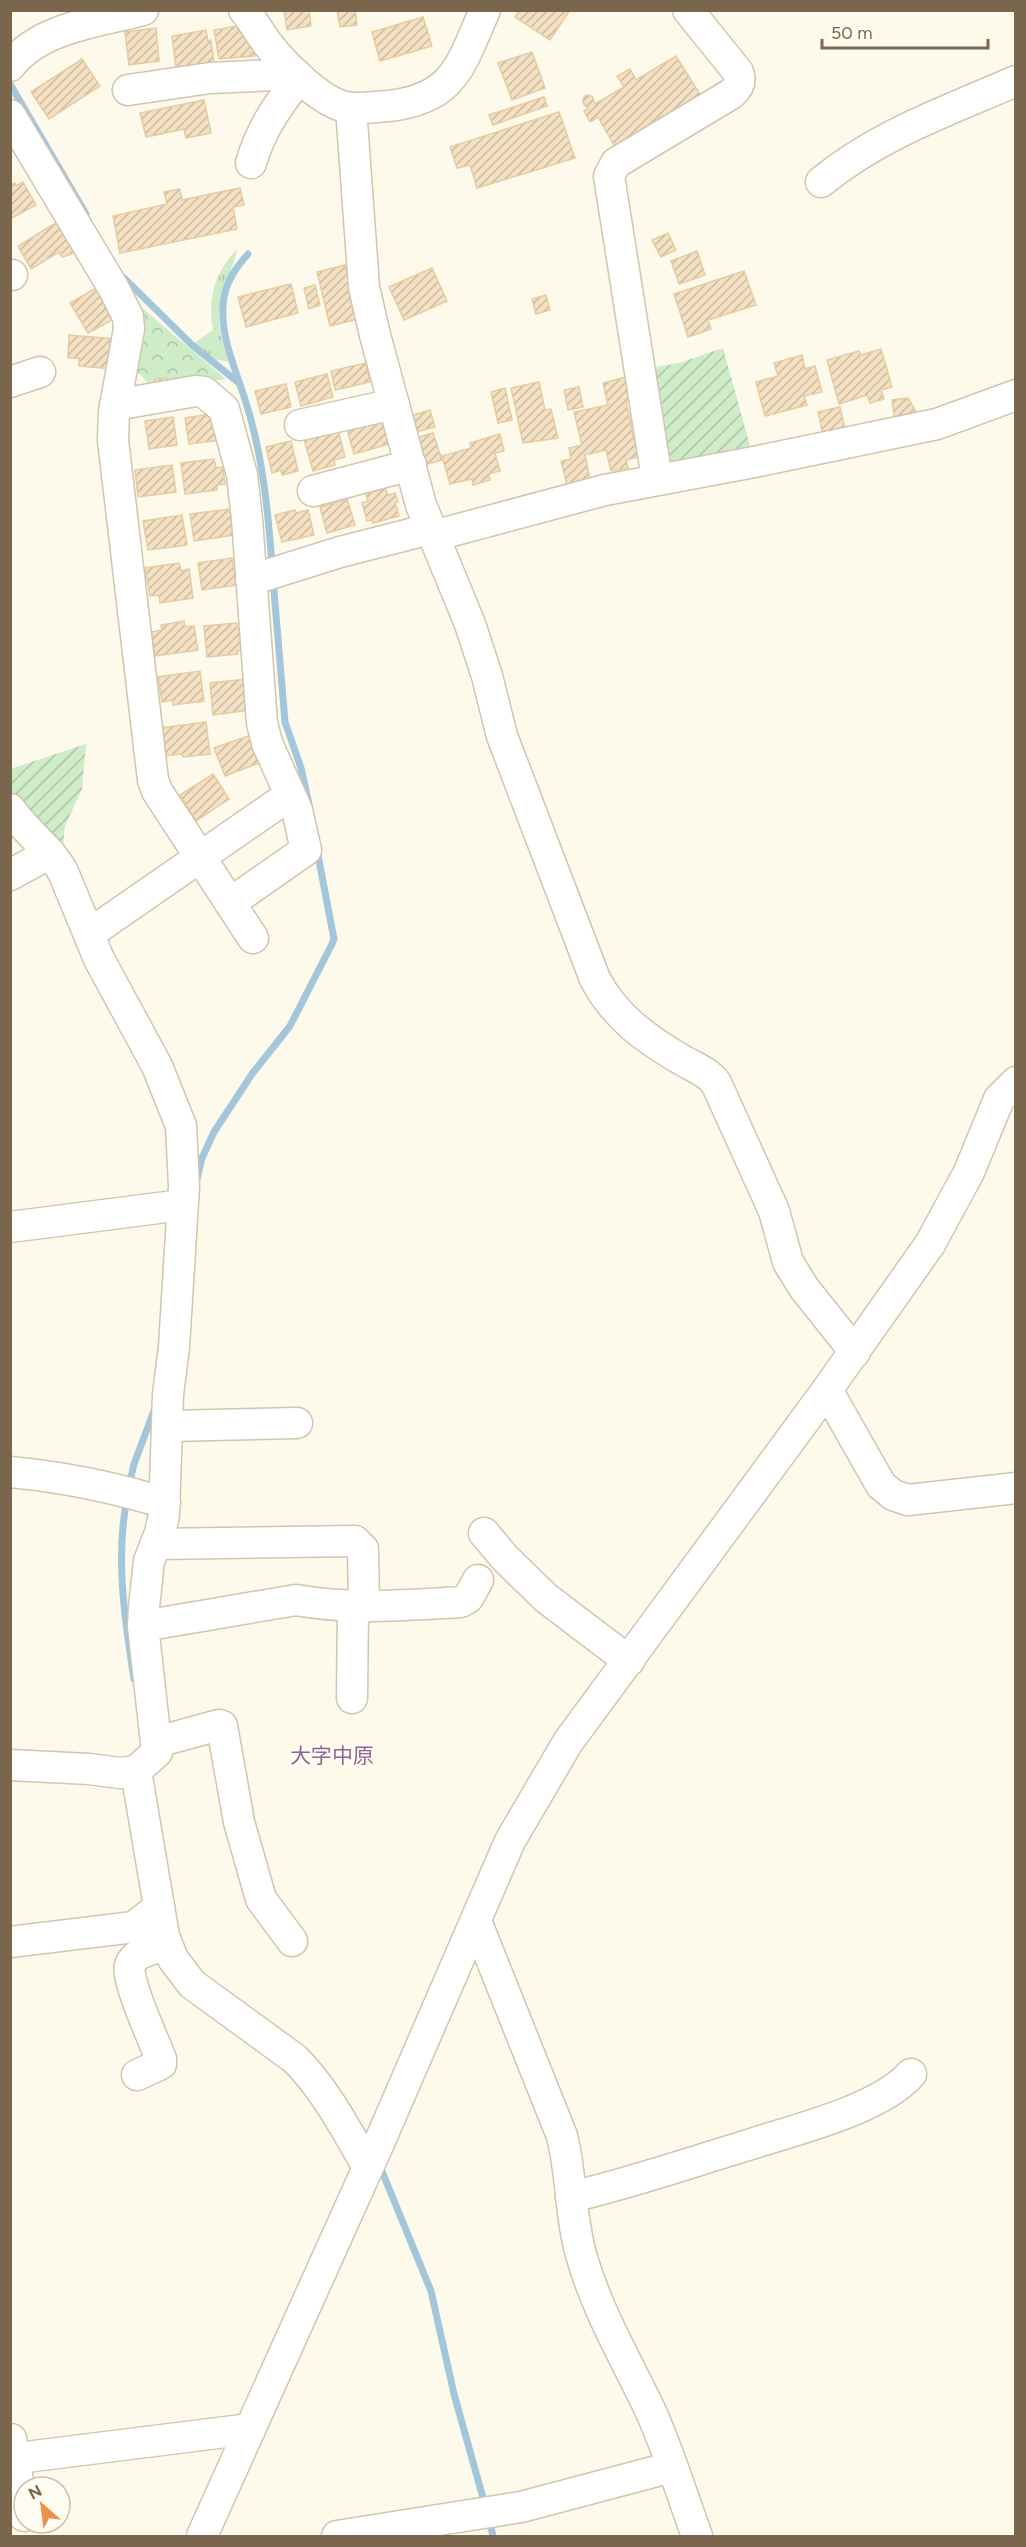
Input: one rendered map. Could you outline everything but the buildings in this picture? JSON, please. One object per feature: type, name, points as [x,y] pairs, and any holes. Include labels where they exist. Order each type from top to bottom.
[{"type":"street","points":[[13,59],[42,39],[105,15],[143,10]]},
{"type":"street","points":[[244,10],[270,47],[298,76],[334,103],[351,108],[404,104],[434,94],[459,68],[485,10]]},
{"type":"street","points":[[657,479],[609,176],[616,163],[731,94],[738,86],[740,79],[738,72],[688,10]]},
{"type":"street","points":[[129,90],[210,78],[298,76]]},
{"type":"street","points":[[251,163],[264,127],[298,76]]},
{"type":"street","points":[[821,182],[873,146],[947,109],[1016,81]]},
{"type":"street","points":[[351,108],[364,287],[411,465],[431,532],[470,624],[505,744],[602,992],[614,1010],[633,1027],[704,1072],[716,1083],[774,1211],[788,1262],[804,1288],[855,1352]]},
{"type":"street","points":[[10,115],[122,284],[129,321],[113,440],[150,767],[157,791],[253,938]]},
{"type":"street","points":[[10,382],[40,372]]},
{"type":"street","points":[[116,405],[196,391],[204,392],[221,405],[226,413],[245,492],[262,723],[267,743],[297,810],[306,849],[230,903]]},
{"type":"street","points":[[251,580],[318,558],[568,498],[937,424],[1016,395]]},
{"type":"street","points":[[300,425],[394,404]]},
{"type":"street","points":[[313,490],[411,465]]},
{"type":"street","points":[[89,934],[290,795]]},
{"type":"street","points":[[10,809],[23,826],[50,853],[63,872],[107,975],[157,1066],[177,1111],[183,1140],[182,1205],[174,1347],[168,1394],[165,1503],[162,1524],[146,1579],[143,1626],[157,1752],[136,1771],[120,1773],[10,1765]]},
{"type":"street","points":[[10,875],[50,853]]},
{"type":"street","points":[[202,2536],[373,2155],[510,1841],[568,1742],[855,1352],[942,1223],[969,1172],[995,1106],[1005,1090],[1016,1082]]},
{"type":"street","points":[[10,1227],[182,1205]]},
{"type":"street","points":[[827,1390],[881,1485],[893,1496],[908,1500],[1016,1488]]},
{"type":"street","points":[[168,1426],[297,1423]]},
{"type":"street","points":[[10,1472],[59,1476],[110,1486],[165,1503]]},
{"type":"street","points":[[484,1533],[505,1558],[546,1598],[629,1661]]},
{"type":"street","points":[[156,1544],[355,1541],[363,1549],[352,1698]]},
{"type":"street","points":[[143,1626],[296,1600],[314,1604],[358,1606],[461,1602],[468,1598],[478,1580]]},
{"type":"street","points":[[157,1742],[222,1726],[239,1822],[261,1899],[292,1941]]},
{"type":"street","points":[[136,1771],[167,1946],[180,1971],[192,1984],[295,2059],[373,2155]]},
{"type":"street","points":[[10,1942],[134,1927],[159,1907]]},
{"type":"street","points":[[476,1921],[562,2136],[576,2237],[593,2292],[614,2341],[651,2413],[697,2536]]},
{"type":"street","points":[[137,2074],[161,2064],[161,2060],[130,1979],[130,1965],[138,1955],[167,1946]]},
{"type":"street","points":[[571,2197],[651,2176],[817,2122],[889,2093],[903,2083],[911,2073]]},
{"type":"street","points":[[16,2475],[12,2452],[250,2429]]},
{"type":"street","points":[[338,2536],[521,2507],[672,2467]]},
{"type":"green space","points":[[237,249],[220,306],[219,320],[228,362],[211,358],[194,343],[213,330],[211,307],[214,286],[223,267]]},
{"type":"green space","points":[[141,307],[226,379],[153,389],[135,369]]},
{"type":"green space","points":[[723,348],[752,453],[666,466],[645,369],[679,363]]},
{"type":"green space","points":[[86,744],[82,789],[65,826],[63,846],[10,798],[10,769]]},
{"type":"waterway","points":[[10,84],[86,214]]},
{"type":"waterway","points":[[248,254],[227,285],[223,320],[227,345],[257,445],[267,505],[272,565]]},
{"type":"waterway","points":[[124,278],[192,345],[239,383]]},
{"type":"waterway","points":[[273,579],[285,722],[301,768],[309,804]]},
{"type":"waterway","points":[[196,1183],[202,1158],[214,1132],[252,1074],[290,1026],[334,939],[317,850]]},
{"type":"waterway","points":[[129,1486],[134,1464],[155,1408]]},
{"type":"waterway","points":[[127,1499],[123,1521],[122,1567],[125,1612],[134,1679]]},
{"type":"waterway","points":[[379,2164],[431,2291],[454,2394],[485,2505]]},
{"type":"waterway","points":[[489,2519],[493,2536]]},
{"type":"district","name":"大字中原","points":[[332,1756]]}]
